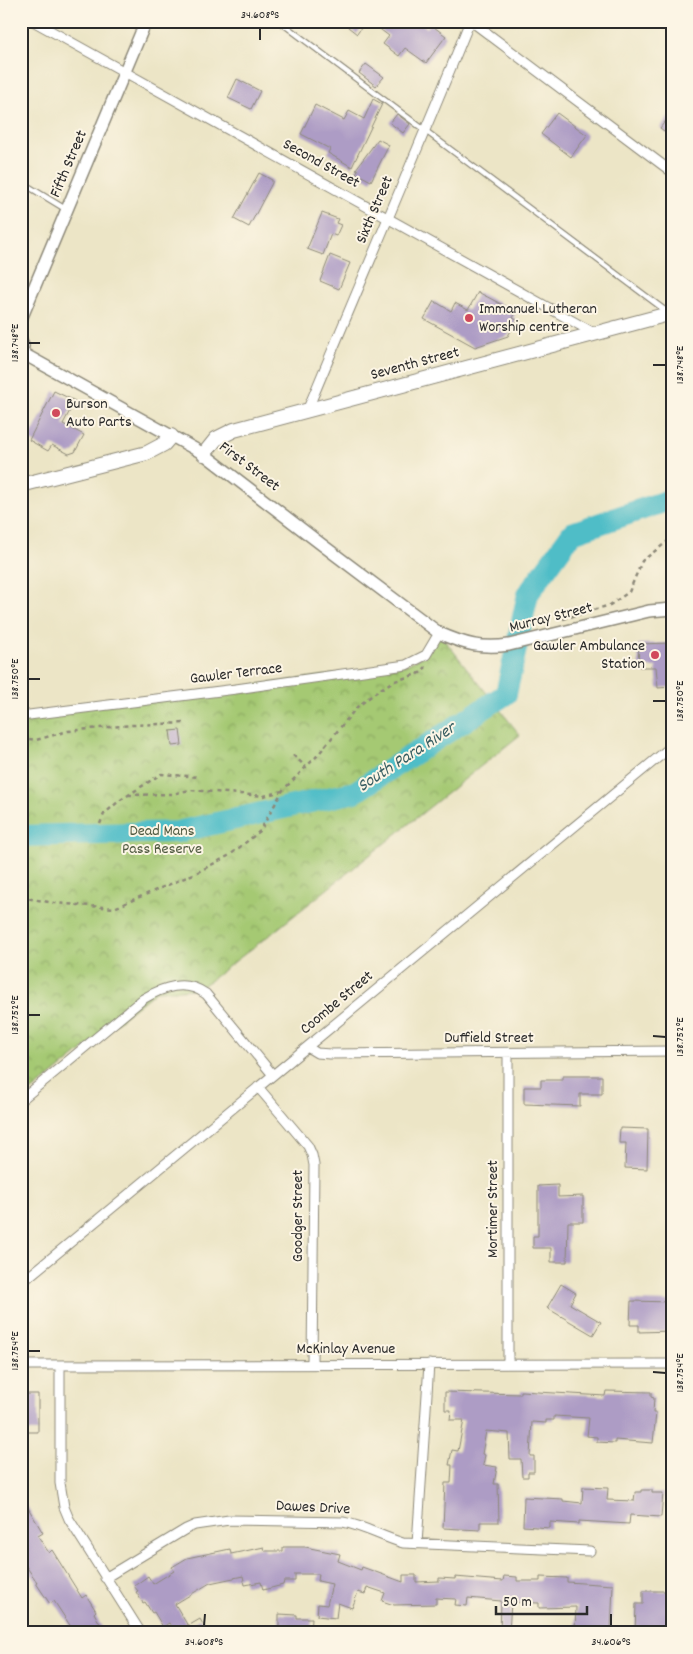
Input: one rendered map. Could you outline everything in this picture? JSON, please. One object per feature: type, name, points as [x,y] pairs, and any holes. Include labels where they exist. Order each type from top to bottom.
[{"type":"main road","name":"Seventh Street","points":[[204,454],[216,439],[234,430],[670,313]]},
{"type":"main road","points":[[21,485],[147,453],[164,444],[171,436]]},
{"type":"street","name":"Second Street","points":[[33,21],[594,334]]},
{"type":"street","name":"Fifth Street","points":[[21,319],[146,21]]},
{"type":"street","name":"Sixth Street","points":[[307,411],[471,21]]},
{"type":"street","points":[[471,21],[672,172]]},
{"type":"street","points":[[21,340],[23,346],[22,354]]},
{"type":"street","name":"First Street","points":[[22,354],[204,454],[439,633]]},
{"type":"street","name":"Murray Street","points":[[439,633],[472,646],[490,647],[509,645],[649,611],[672,609]]},
{"type":"street","name":"Gawler Terrace","points":[[21,716],[406,666],[426,655],[439,633]]},
{"type":"street","name":"Coombe Street","points":[[21,1283],[672,746]]},
{"type":"street","points":[[21,1100],[143,999],[156,991],[178,985],[199,989],[215,1004],[273,1075]]},
{"type":"street","name":"Duffield Street","points":[[307,1047],[317,1053],[330,1054],[672,1051]]},
{"type":"street","name":"Mortimer Street","points":[[508,1053],[508,1364]]},
{"type":"street","name":"Goodger Street","points":[[258,1087],[308,1146],[314,1164],[312,1364]]},
{"type":"street","points":[[417,1544],[429,1364]]},
{"type":"street","name":"McKinlay Avenue","points":[[21,1365],[672,1364]]},
{"type":"street","points":[[60,1366],[60,1483],[64,1507],[69,1519],[105,1578],[141,1633]]},
{"type":"street","name":"Dawes Drive","points":[[105,1578],[186,1529],[213,1521],[229,1520],[342,1522],[356,1524],[391,1540],[403,1543],[590,1551]]},
{"type":"lane","points":[[279,21],[425,132],[670,313]]},
{"type":"lane","points":[[665,21],[672,26]]},
{"type":"lane","points":[[21,182],[67,210]]},
{"type":"path","points":[[556,621],[610,605],[628,592],[642,561],[672,538]]},
{"type":"path","points":[[21,897],[114,908],[230,855],[260,831],[283,790],[306,767],[357,707],[378,690],[392,682],[420,674],[431,662]]},
{"type":"path","points":[[21,738],[36,740],[68,731],[132,725],[186,723]]},
{"type":"path","points":[[293,754],[306,767]]},
{"type":"path","points":[[100,824],[104,814],[128,795],[161,774],[200,778]]},
{"type":"path","points":[[128,795],[172,794],[190,790],[264,796],[283,790]]},
{"type":"green space","name":"Dead Mans Pass Reserve","points":[[439,633],[520,735],[276,930],[199,989],[156,991],[21,1100],[21,716],[406,665],[426,655]]},
{"type":"building","points":[[352,21],[366,21],[357,34],[348,27]]},
{"type":"building","points":[[369,21],[418,21],[427,28],[430,24],[446,36],[426,63],[405,48],[399,56],[383,44],[389,36]]},
{"type":"building","points":[[366,64],[384,77],[376,86],[359,73]]},
{"type":"building","points":[[237,79],[260,91],[251,109],[228,98]]},
{"type":"building","points":[[373,99],[382,104],[352,167],[328,153],[330,149],[301,134],[315,105],[344,120],[349,111],[364,119]]},
{"type":"building","points":[[557,113],[587,135],[571,157],[541,134]]},
{"type":"building","points":[[672,113],[672,137],[660,128]]},
{"type":"building","points":[[397,114],[410,124],[403,133],[390,123]]},
{"type":"building","points":[[378,139],[389,145],[371,181],[356,173],[358,170],[356,169]]},
{"type":"building","points":[[259,173],[272,180],[272,183],[249,227],[234,219]]},
{"type":"building","points":[[322,213],[338,219],[336,223],[341,225],[336,236],[331,234],[323,255],[307,249]]},
{"type":"building","points":[[330,255],[350,263],[339,289],[320,281]]},
{"type":"building","name":"Immanuel Lutheran Worship centre","points":[[478,292],[516,312],[513,318],[517,320],[508,336],[475,347],[424,319],[434,301],[451,311],[455,303],[468,310]]},
{"type":"building","name":"Burson Auto Parts","points":[[54,391],[75,401],[63,424],[84,435],[75,452],[69,454],[52,445],[48,451],[29,440]]},
{"type":"building","name":"Gawler Ambulance Station","points":[[672,643],[672,687],[658,688],[656,667],[639,667],[638,644]]},
{"type":"building","points":[[180,730],[182,745],[172,746],[170,731]]},
{"type":"building","points":[[563,1076],[602,1076],[602,1094],[580,1094],[580,1106],[524,1104],[524,1087],[541,1087],[541,1080],[563,1080]]},
{"type":"building","points":[[620,1128],[648,1129],[647,1169],[625,1168],[626,1143],[619,1143]]},
{"type":"building","points":[[558,1185],[558,1197],[583,1196],[583,1222],[568,1222],[567,1262],[551,1262],[551,1248],[533,1248],[533,1236],[538,1236],[538,1186]]},
{"type":"building","points":[[561,1284],[576,1293],[570,1304],[601,1322],[593,1335],[547,1308]]},
{"type":"building","points":[[631,1301],[672,1302],[672,1331],[639,1332],[639,1325],[630,1325]]},
{"type":"building","points":[[521,1391],[605,1396],[606,1391],[651,1392],[651,1397],[654,1398],[653,1413],[656,1413],[653,1443],[615,1440],[615,1443],[597,1442],[597,1437],[587,1436],[589,1418],[554,1416],[554,1420],[546,1420],[546,1423],[532,1422],[530,1456],[534,1456],[534,1472],[528,1472],[528,1477],[522,1477],[521,1459],[510,1459],[509,1433],[486,1431],[482,1454],[485,1455],[483,1465],[497,1467],[494,1484],[498,1484],[499,1522],[480,1522],[480,1530],[443,1528],[445,1483],[451,1483],[452,1465],[449,1465],[452,1450],[458,1451],[464,1420],[450,1420],[451,1410],[445,1410],[445,1392],[521,1394]]},
{"type":"building","points":[[21,1394],[38,1394],[38,1432],[21,1432]]},
{"type":"building","points":[[583,1487],[608,1488],[607,1500],[634,1501],[635,1492],[641,1492],[641,1490],[663,1493],[661,1517],[630,1515],[629,1524],[579,1521],[579,1524],[550,1522],[550,1528],[523,1526],[524,1497],[563,1499],[563,1501],[582,1503]]},
{"type":"building","points":[[21,1496],[43,1533],[38,1536],[49,1553],[52,1550],[82,1598],[86,1595],[96,1611],[94,1613],[105,1633],[75,1633],[54,1601],[50,1604],[21,1559]]},
{"type":"building","points":[[264,1547],[265,1551],[283,1551],[283,1547],[305,1547],[340,1554],[338,1561],[361,1570],[362,1567],[403,1582],[403,1575],[416,1575],[416,1582],[439,1581],[439,1578],[455,1579],[455,1577],[503,1581],[504,1576],[517,1577],[517,1581],[540,1581],[540,1577],[567,1578],[567,1582],[613,1585],[611,1632],[575,1630],[576,1607],[539,1608],[539,1603],[511,1602],[509,1633],[500,1633],[501,1601],[468,1598],[467,1606],[455,1605],[456,1599],[436,1598],[436,1604],[394,1605],[382,1601],[385,1593],[367,1587],[365,1594],[358,1592],[352,1608],[338,1603],[336,1618],[317,1616],[318,1604],[327,1605],[332,1584],[318,1581],[319,1574],[295,1574],[295,1581],[284,1581],[283,1585],[263,1590],[261,1582],[245,1585],[243,1576],[210,1583],[175,1604],[188,1626],[200,1619],[208,1633],[175,1633],[169,1623],[163,1627],[154,1612],[152,1613],[145,1602],[143,1603],[134,1586],[148,1576],[153,1584],[174,1571],[172,1567],[187,1558],[230,1549],[231,1554]]},
{"type":"building","points":[[643,1591],[672,1591],[672,1630],[656,1629],[656,1633],[635,1633],[636,1604],[643,1604]]},
{"type":"building","points":[[279,1614],[297,1615],[297,1618],[312,1618],[311,1633],[279,1633]]},
{"type":"waterway","name":"South Para River","points":[[21,836],[177,832],[355,792],[506,694],[528,594],[572,533],[672,499]]},
{"type":"place","name":"Immanuel Lutheran Worship centre","points":[[469,318]]},
{"type":"place","name":"Burson Auto Parts","points":[[56,413]]},
{"type":"place","name":"Gawler Ambulance Station","points":[[655,655]]}]
